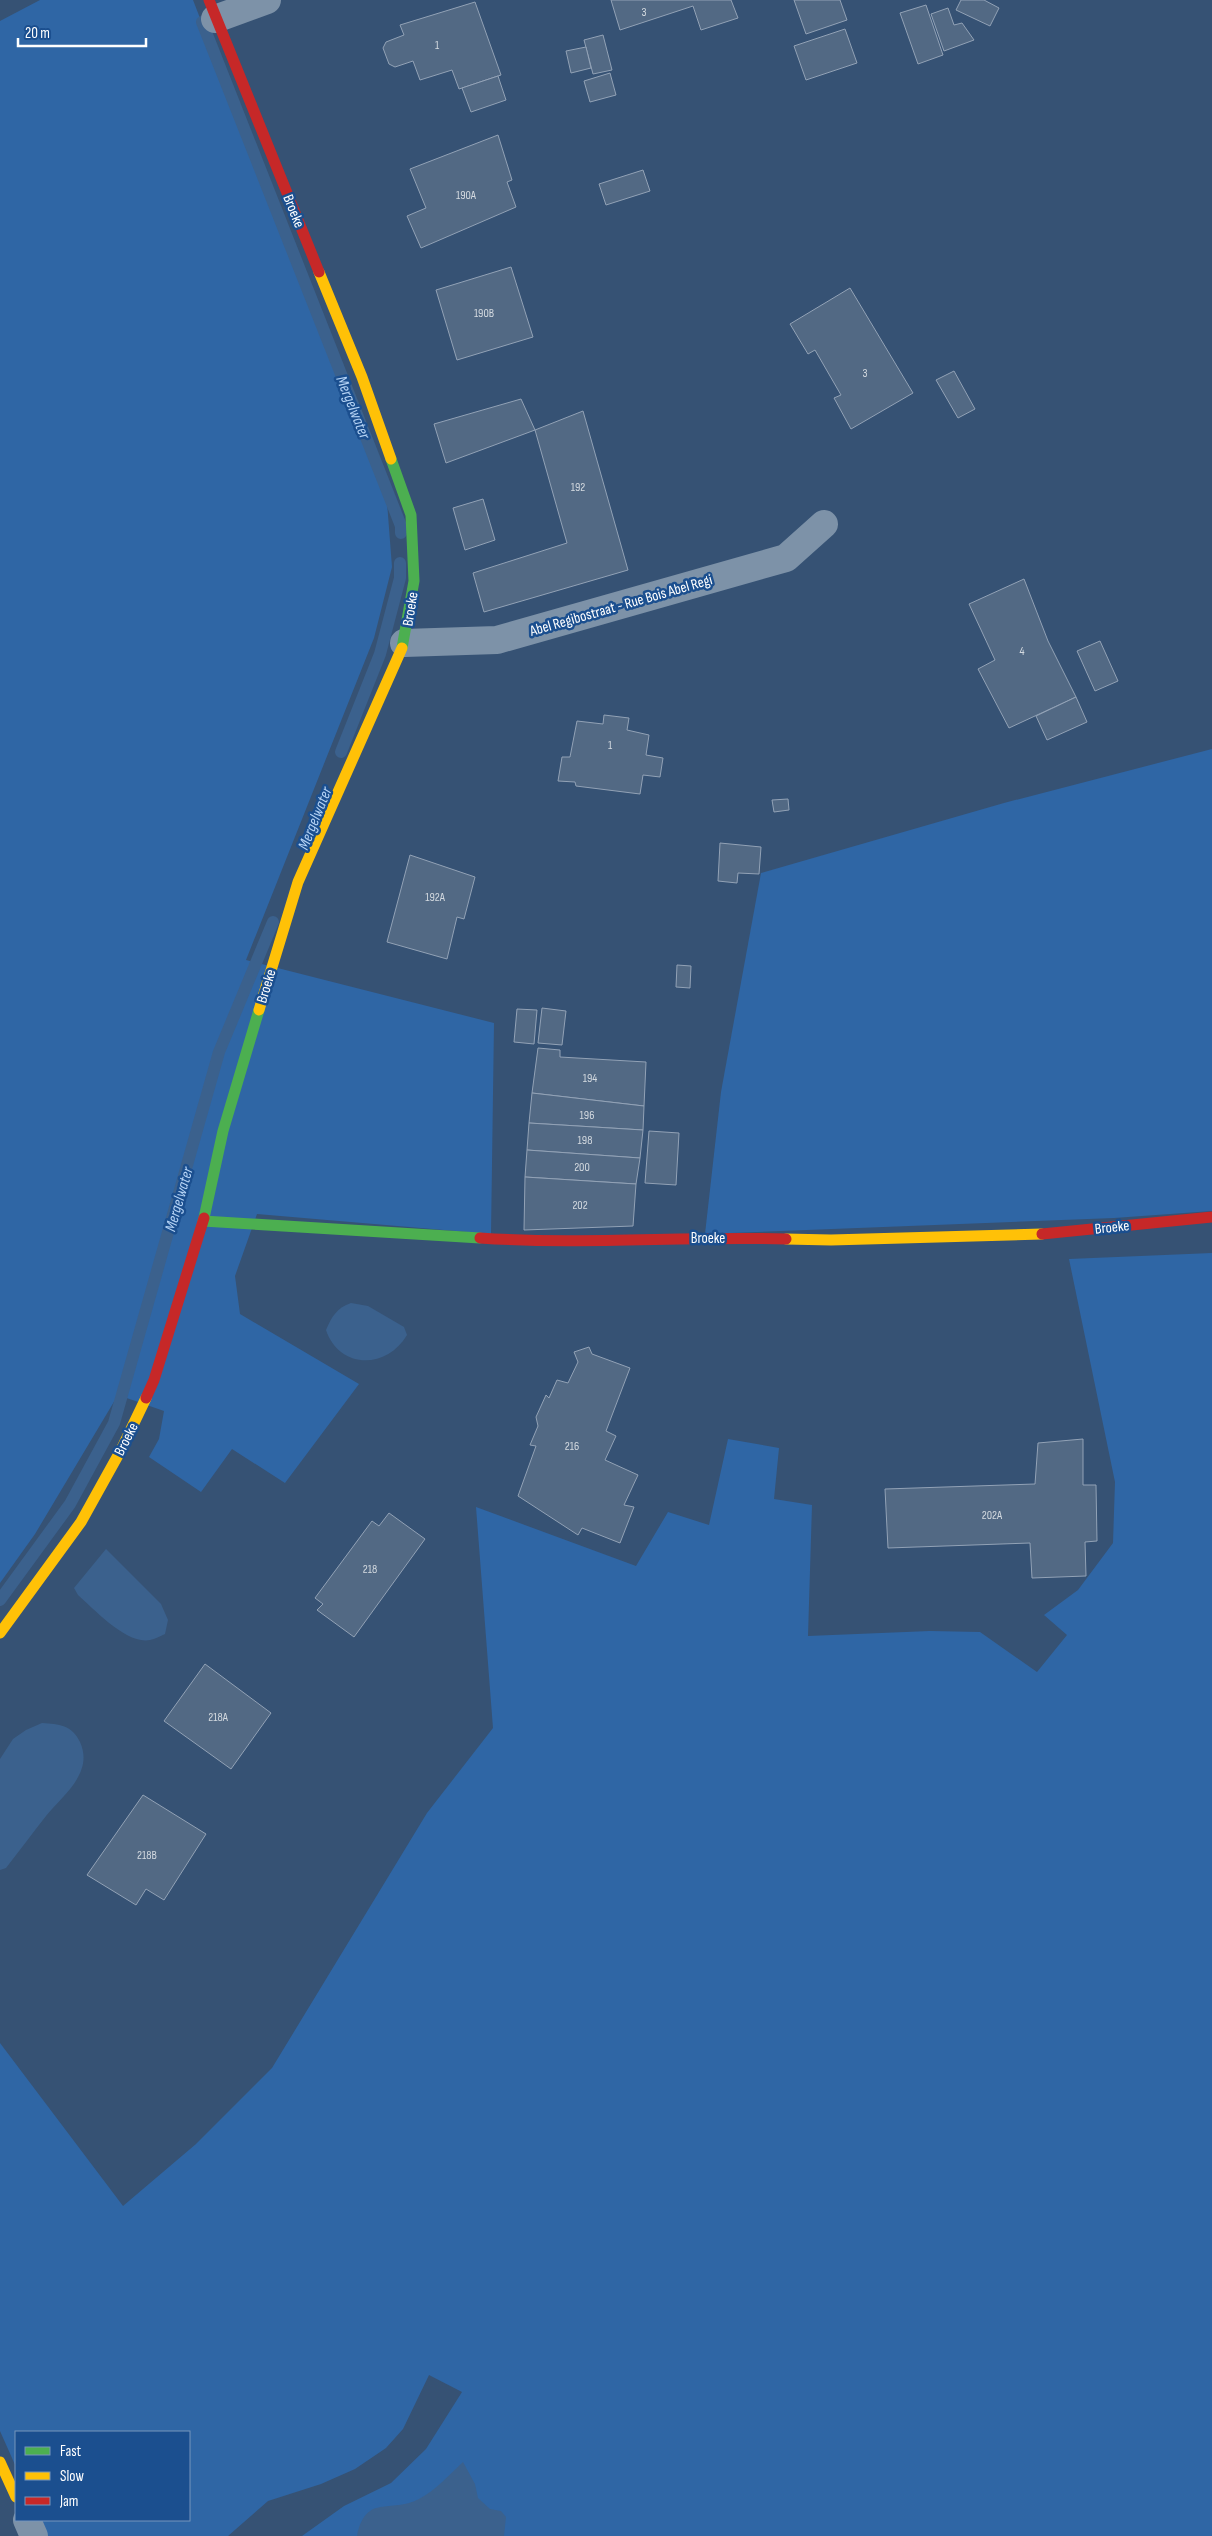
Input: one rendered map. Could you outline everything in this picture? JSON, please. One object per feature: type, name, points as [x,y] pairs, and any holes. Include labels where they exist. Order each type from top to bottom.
[{"type":"street","points":[[212,9],[267,0]]},
{"type":"street","name":"Broeke","points":[[0,1634],[81,1522],[121,1450],[154,1380],[203,1221],[223,1131],[298,882],[404,643],[414,581],[411,515],[362,377],[212,9]]},
{"type":"street","name":"Abel Regibostraat - Rue Bois Abel Regi","points":[[404,643],[497,640],[786,558],[824,524]]},
{"type":"street","name":"Broeke","points":[[203,1221],[525,1241],[712,1237],[830,1240],[1027,1236],[1212,1217]]},
{"type":"street","points":[[0,2462],[15,2495]]},
{"type":"street","points":[[27,2521],[34,2536]]},
{"type":"shaded area","points":[[40,0],[193,0],[387,502],[392,567],[374,638],[246,960],[494,1023],[491,1234],[257,1214],[235,1276],[240,1314],[359,1384],[285,1483],[232,1449],[201,1492],[149,1457],[159,1439],[164,1411],[118,1395],[35,1534],[0,1583],[0,21]]},
{"type":"shaded area","points":[[1212,749],[1212,1211],[1114,1218],[705,1234],[721,1092],[761,873],[1004,803]]},
{"type":"shaded area","points":[[1212,1253],[1212,2536],[302,2536],[344,2506],[391,2483],[426,2449],[462,2392],[429,2375],[403,2429],[386,2448],[355,2469],[321,2484],[268,2501],[228,2536],[46,2536],[39,2521],[190,2521],[190,2431],[15,2431],[15,2465],[0,2431],[0,2043],[123,2206],[196,2144],[272,2068],[427,1813],[493,1728],[476,1507],[636,1566],[668,1512],[709,1525],[728,1439],[779,1448],[774,1499],[812,1505],[808,1636],[930,1631],[980,1632],[1037,1672],[1067,1635],[1044,1615],[1078,1590],[1113,1543],[1115,1482],[1069,1259]]},
{"type":"shaded area","points":[[351,1303],[368,1306],[404,1327],[407,1335],[398,1346],[376,1359],[352,1358],[341,1352],[332,1343],[326,1330],[336,1313],[342,1307]]},
{"type":"shaded area","points":[[106,1549],[161,1604],[168,1620],[165,1634],[150,1640],[131,1637],[111,1625],[78,1595],[74,1588]]},
{"type":"shaded area","points":[[42,1723],[64,1726],[77,1736],[83,1753],[83,1764],[80,1774],[68,1792],[46,1816],[6,1868],[0,1870],[0,1759],[13,1739],[26,1730]]},
{"type":"shaded area","points":[[463,2462],[475,2484],[478,2498],[490,2509],[501,2511],[506,2517],[504,2536],[357,2536],[366,2514],[373,2509],[408,2503],[425,2496]]},
{"type":"building","points":[[611,0],[731,0],[738,18],[701,30],[693,6],[620,30]]},
{"type":"building","points":[[794,0],[840,0],[847,20],[806,34]]},
{"type":"building","points":[[961,0],[984,0],[999,8],[990,26],[956,10]]},
{"type":"building","points":[[475,2],[501,75],[459,89],[452,70],[420,80],[413,61],[395,67],[389,64],[383,48],[386,42],[404,35],[400,25]]},
{"type":"building","points":[[926,5],[943,55],[918,64],[900,13]]},
{"type":"building","points":[[948,8],[954,25],[962,23],[974,40],[944,51],[931,14]]},
{"type":"building","points":[[845,29],[857,63],[806,80],[794,46]]},
{"type":"building","points":[[603,35],[612,70],[593,74],[584,40]]},
{"type":"building","points":[[586,47],[591,68],[571,73],[566,51]]},
{"type":"building","points":[[610,73],[616,95],[590,102],[584,81]]},
{"type":"building","points":[[498,76],[506,100],[471,112],[462,88]]},
{"type":"building","points":[[498,135],[512,180],[507,182],[516,207],[421,248],[407,216],[426,208],[410,169]]},
{"type":"building","points":[[643,170],[650,191],[606,205],[599,184]]},
{"type":"building","points":[[511,267],[533,337],[457,360],[436,290]]},
{"type":"building","points":[[850,288],[913,393],[851,429],[834,398],[841,395],[815,350],[808,354],[790,324]]},
{"type":"building","points":[[954,371],[975,409],[958,418],[936,380]]},
{"type":"building","points":[[521,399],[535,430],[446,463],[434,424]]},
{"type":"building","points":[[583,411],[628,570],[484,612],[473,573],[567,543],[535,430]]},
{"type":"building","points":[[483,499],[495,540],[465,550],[453,508]]},
{"type":"building","points":[[1024,579],[1048,641],[1076,697],[1009,728],[978,669],[995,660],[969,604]]},
{"type":"building","points":[[1100,641],[1118,681],[1095,691],[1077,651]]},
{"type":"building","points":[[1076,697],[1087,722],[1047,740],[1036,716]]},
{"type":"building","points":[[604,715],[629,718],[627,730],[649,735],[646,755],[663,758],[660,777],[643,775],[640,794],[576,786],[575,782],[558,781],[562,757],[570,757],[577,721],[603,724]]},
{"type":"building","points":[[788,799],[789,810],[774,812],[772,800]]},
{"type":"building","points":[[720,843],[761,847],[759,874],[738,873],[737,883],[718,881]]},
{"type":"building","points":[[410,855],[475,877],[464,919],[457,917],[447,959],[387,942]]},
{"type":"building","points":[[677,965],[691,966],[690,988],[676,987]]},
{"type":"building","points":[[542,1008],[566,1011],[562,1045],[538,1043]]},
{"type":"building","points":[[517,1009],[537,1010],[534,1044],[514,1042]]},
{"type":"building","points":[[538,1048],[560,1050],[560,1057],[646,1062],[644,1106],[532,1093]]},
{"type":"building","points":[[532,1093],[644,1106],[643,1130],[529,1123]]},
{"type":"building","points":[[529,1123],[643,1130],[640,1158],[527,1150]]},
{"type":"building","points":[[649,1131],[679,1133],[676,1185],[645,1183]]},
{"type":"building","points":[[527,1150],[640,1158],[636,1184],[525,1177]]},
{"type":"building","points":[[525,1177],[636,1184],[633,1226],[524,1230]]},
{"type":"building","points":[[589,1347],[592,1354],[630,1368],[606,1431],[616,1436],[605,1460],[638,1475],[624,1505],[634,1507],[620,1543],[582,1528],[578,1535],[518,1496],[536,1446],[530,1445],[538,1426],[536,1417],[546,1395],[549,1398],[557,1380],[568,1383],[578,1362],[574,1352]]},
{"type":"building","points":[[1083,1439],[1083,1485],[1096,1485],[1097,1541],[1085,1542],[1086,1576],[1032,1578],[1030,1543],[888,1548],[885,1489],[1035,1484],[1038,1443]]},
{"type":"building","points":[[389,1513],[425,1539],[354,1637],[317,1610],[323,1604],[315,1598],[372,1521],[379,1526]]},
{"type":"building","points":[[205,1664],[271,1713],[231,1769],[164,1721]]},
{"type":"building","points":[[143,1795],[206,1834],[164,1900],[146,1889],[136,1905],[87,1875]]},
{"type":"waterway","name":"Mergelwater","points":[[202,22],[401,526],[401,533]]},
{"type":"waterway","name":"Mergelwater","points":[[341,752],[380,654],[400,578],[400,563]]},
{"type":"waterway","name":"Mergelwater","points":[[0,1600],[70,1504],[114,1423],[219,1052],[273,922]]},
{"type":"traffic: fast","points":[[391,459],[411,515],[414,581],[402,648]]},
{"type":"traffic: fast","points":[[204,1218],[223,1131],[259,1010]]},
{"type":"traffic: fast","points":[[203,1221],[480,1238]]},
{"type":"traffic: slow","points":[[319,272],[362,377],[391,459]]},
{"type":"traffic: slow","points":[[259,1010],[298,882],[402,648]]},
{"type":"traffic: slow","points":[[786,1239],[831,1240],[1042,1234]]},
{"type":"traffic: slow","points":[[0,1633],[81,1522],[121,1450],[146,1398]]},
{"type":"traffic: slow","points":[[0,2462],[15,2495]]},
{"type":"traffic: jam","points":[[209,0],[319,272]]},
{"type":"traffic: jam","points":[[1042,1234],[1212,1217]]},
{"type":"traffic: jam","points":[[146,1398],[154,1380],[204,1218]]},
{"type":"traffic: jam","points":[[480,1238],[556,1241],[786,1239]]}]
